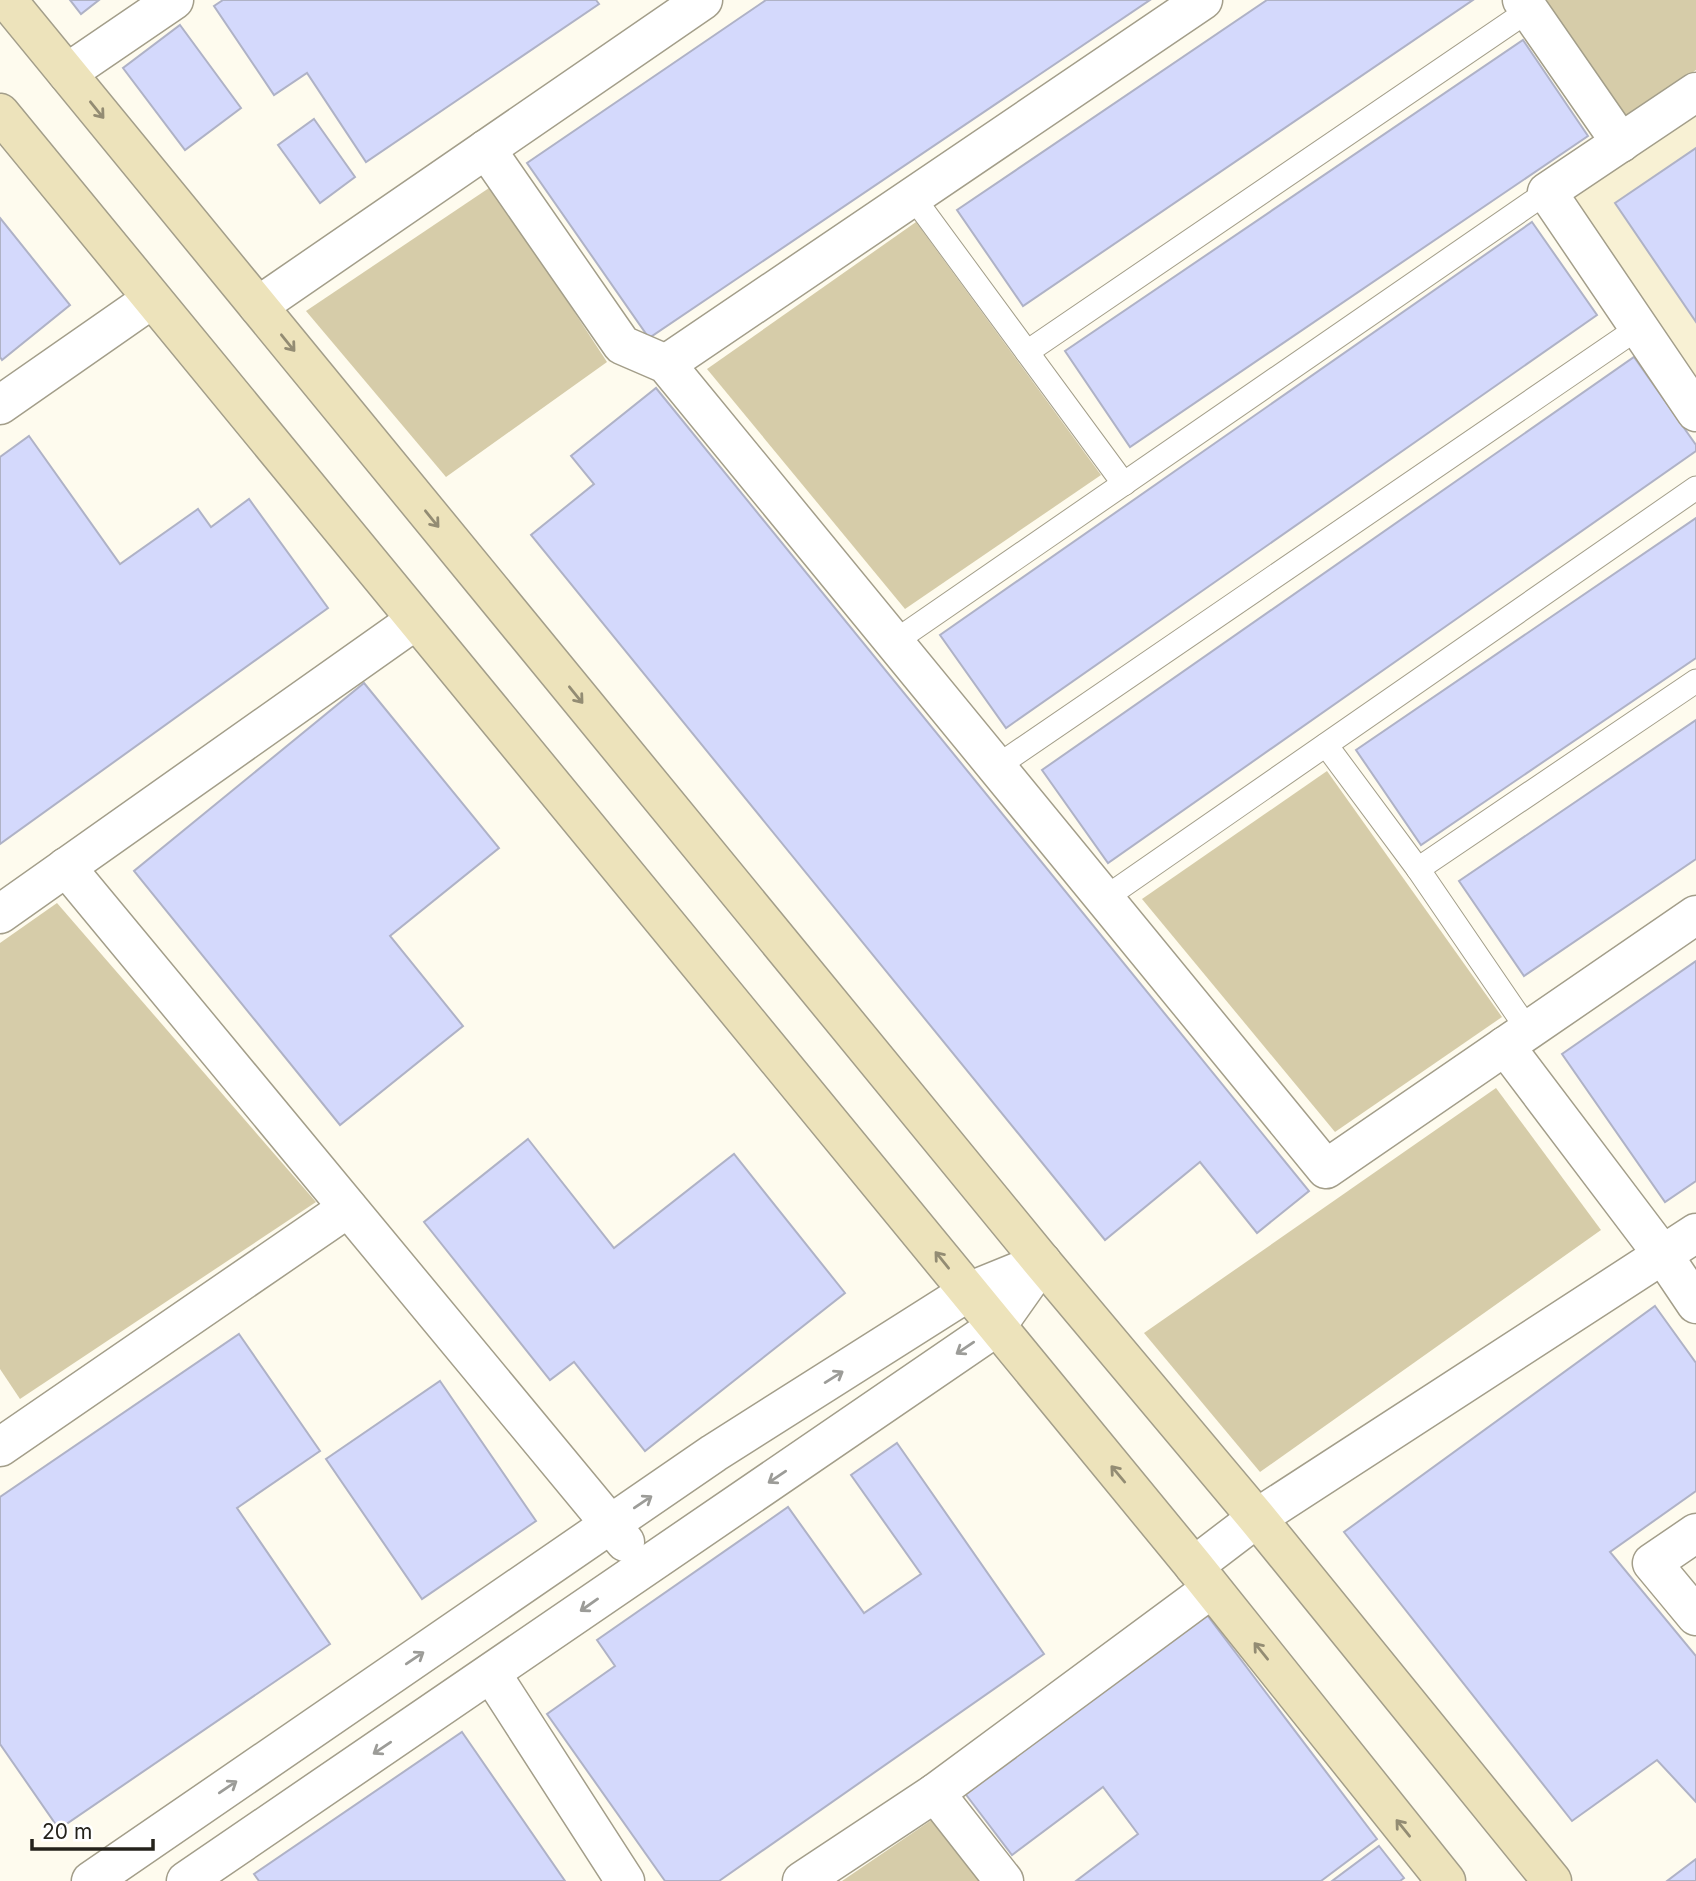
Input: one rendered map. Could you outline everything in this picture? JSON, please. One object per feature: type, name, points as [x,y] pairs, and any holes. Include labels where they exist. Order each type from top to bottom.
[{"type":"street","points":[[7,0],[1042,1262],[1257,1518],[1552,1881]]},
{"type":"street","points":[[67,73],[174,0]]},
{"type":"street","points":[[258,306],[704,0]]},
{"type":"street","points":[[666,364],[1203,0]]},
{"type":"street","points":[[1526,5],[1621,143]]},
{"type":"street","points":[[1696,92],[1547,192],[1696,412]]},
{"type":"street","points":[[0,113],[1203,1577],[1433,1877]]},
{"type":"street","points":[[486,149],[622,345],[666,364],[1326,1169],[1696,915]]},
{"type":"street","points":[[0,405],[152,299]]},
{"type":"street","points":[[0,914],[416,620]]},
{"type":"street","points":[[66,867],[645,1567]]},
{"type":"street","points":[[1516,1038],[1696,1304]]},
{"type":"street","points":[[0,1447],[348,1208]]},
{"type":"street","points":[[802,1881],[934,1793],[1203,1577],[1257,1518],[1696,1233]]},
{"type":"street","points":[[91,1881],[714,1453],[968,1292],[1042,1262]]},
{"type":"street","points":[[175,1824],[201,1877],[491,1673],[996,1327],[1042,1262]]},
{"type":"street","points":[[1696,1533],[1652,1563],[1696,1616]]},
{"type":"street","points":[[491,1673],[625,1881]]},
{"type":"street","points":[[934,1793],[1004,1881]]},
{"type":"lane","points":[[1027,352],[1526,5]]},
{"type":"lane","points":[[894,642],[1547,192]]},
{"type":"lane","points":[[913,197],[1124,484]]},
{"type":"lane","points":[[996,767],[1639,328]]},
{"type":"lane","points":[[1104,898],[1696,488]]},
{"type":"lane","points":[[1418,869],[1696,681]]},
{"type":"lane","points":[[1326,745],[1418,869],[1516,1038]]},
{"type":"shaded area","points":[[1544,0],[1696,0],[1696,70],[1627,118]]},
{"type":"shaded area","points":[[1696,114],[1696,376],[1573,198]]},
{"type":"shaded area","points":[[492,186],[607,362],[446,477],[306,311]]},
{"type":"shaded area","points":[[916,222],[1101,475],[905,609],[707,369]]},
{"type":"shaded area","points":[[1327,771],[1502,1017],[1335,1132],[1142,899]]},
{"type":"shaded area","points":[[57,903],[316,1202],[20,1399],[0,1369],[0,943]]},
{"type":"shaded area","points":[[1496,1088],[1601,1230],[1260,1472],[1144,1333]]},
{"type":"shaded area","points":[[933,1819],[981,1881],[842,1881]]},
{"type":"building","points":[[70,0],[99,0],[81,14]]},
{"type":"building","points":[[223,0],[596,0],[599,4],[366,162],[307,73],[274,95],[214,6]]},
{"type":"building","points":[[766,0],[1150,0],[649,338],[527,163]]},
{"type":"building","points":[[1267,0],[1473,0],[1023,306],[957,210]]},
{"type":"building","points":[[180,25],[241,108],[185,150],[123,68]]},
{"type":"building","points":[[1523,40],[1588,136],[1130,447],[1065,351]]},
{"type":"building","points":[[314,119],[355,177],[320,203],[278,145]]},
{"type":"building","points":[[1696,148],[1696,322],[1615,203]]},
{"type":"building","points":[[0,218],[70,305],[2,360],[0,357]]},
{"type":"building","points":[[1532,222],[1597,315],[1006,728],[940,635]]},
{"type":"building","points":[[1634,357],[1696,445],[1696,451],[1108,863],[1042,770]]},
{"type":"building","points":[[656,388],[1309,1191],[1257,1233],[1200,1162],[1105,1240],[531,535],[594,484],[571,456]]},
{"type":"building","points":[[29,436],[120,564],[198,509],[211,527],[249,499],[328,608],[0,844],[0,457]]},
{"type":"building","points":[[1696,518],[1696,658],[1421,845],[1356,750]]},
{"type":"building","points":[[364,683],[499,848],[390,936],[463,1026],[340,1125],[134,871]]},
{"type":"building","points":[[1696,720],[1696,859],[1524,976],[1459,881]]},
{"type":"building","points":[[1696,961],[1696,1181],[1665,1202],[1562,1054]]},
{"type":"building","points":[[528,1139],[614,1248],[734,1154],[845,1293],[645,1451],[574,1362],[550,1380],[424,1222]]},
{"type":"building","points":[[1655,1306],[1696,1363],[1696,1491],[1610,1552],[1696,1656],[1696,1802],[1657,1760],[1572,1821],[1344,1532]]},
{"type":"building","points":[[239,1334],[320,1451],[237,1508],[330,1644],[59,1829],[0,1744],[0,1497]]},
{"type":"building","points":[[440,1381],[536,1521],[422,1599],[326,1459]]},
{"type":"building","points":[[897,1443],[1044,1654],[719,1881],[665,1881],[547,1714],[615,1666],[597,1640],[788,1507],[864,1613],[921,1574],[851,1475]]},
{"type":"building","points":[[1204,1611],[1377,1839],[1321,1881],[1076,1881],[1138,1834],[1103,1787],[1012,1855],[964,1792]]},
{"type":"building","points":[[462,1732],[565,1881],[259,1881],[254,1874]]},
{"type":"building","points":[[1379,1846],[1404,1878],[1400,1881],[1332,1881]]},
{"type":"building","points":[[1696,1859],[1696,1881],[1667,1881]]}]
